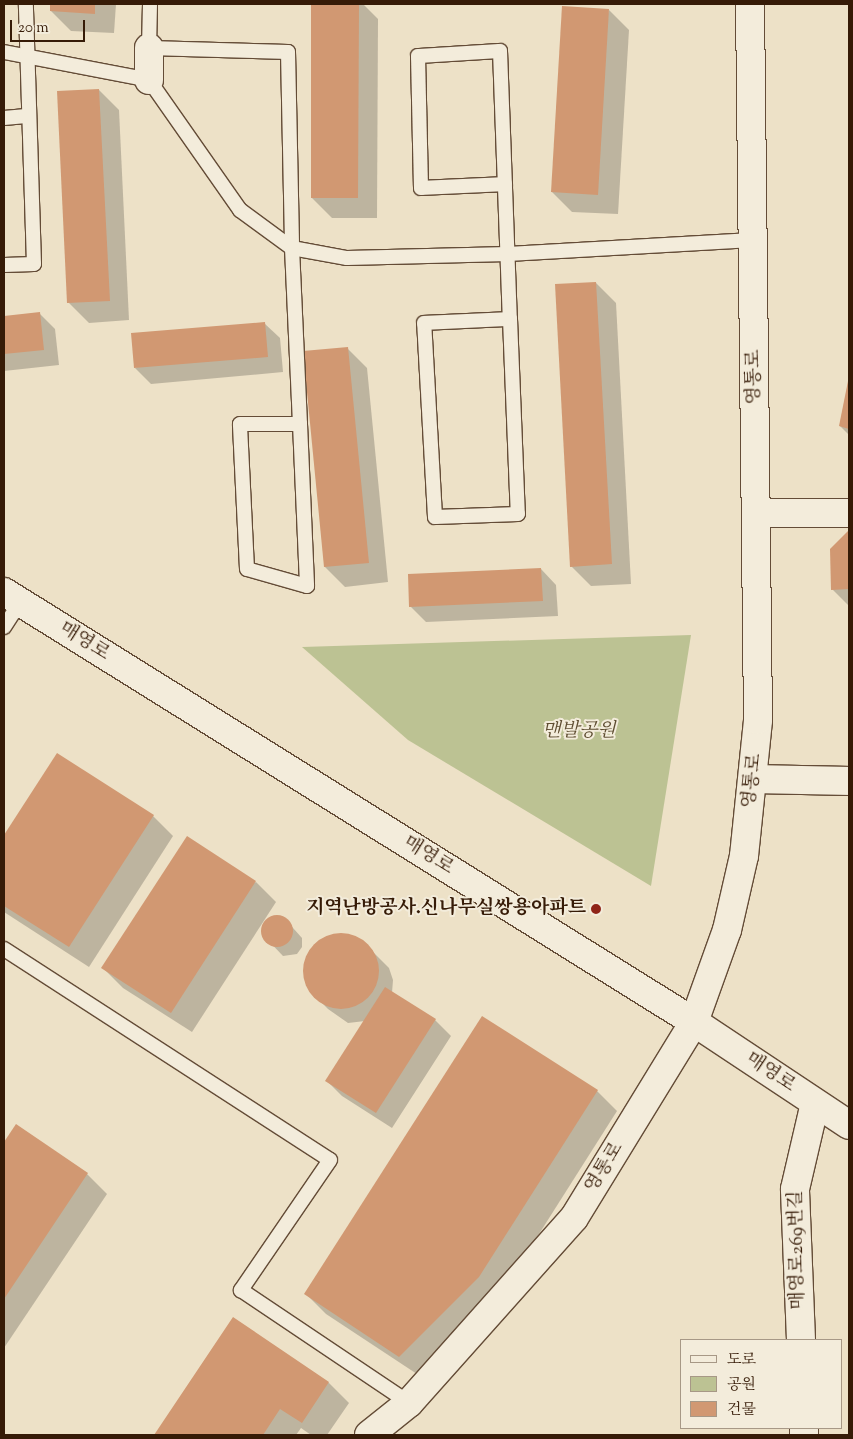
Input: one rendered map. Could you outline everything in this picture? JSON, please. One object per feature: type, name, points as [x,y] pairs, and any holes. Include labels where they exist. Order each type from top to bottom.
[{"type":"street","name":"영통로","points":[[369,1435],[409,1403],[574,1218],[694,1022],[727,930],[744,856],[754,779],[760,640],[750,4]]},
{"type":"street","points":[[149,80],[150,48]]},
{"type":"street","points":[[757,513],[849,513]]},
{"type":"street","name":"매영로","points":[[12,597],[694,1022],[849,1126]]},
{"type":"street","points":[[754,779],[849,781]]},
{"type":"street","name":"매영로269번길","points":[[801,1339],[795,1189],[815,1103]]},
{"type":"lane","points":[[4,265],[34,264],[26,4]]},
{"type":"lane","points":[[150,4],[150,48],[288,52],[292,248],[300,424],[307,586],[247,569],[240,424],[300,424]]},
{"type":"lane","points":[[505,184],[421,188],[418,56],[500,51],[518,514],[434,517],[424,322],[510,319]]},
{"type":"lane","points":[[4,52],[149,80],[240,210],[292,248],[347,258],[508,254],[753,240]]},
{"type":"lane","points":[[4,118],[29,116]]},
{"type":"lane","points":[[4,627],[12,597]]},
{"type":"lane","points":[[4,949],[330,1160],[241,1290],[409,1403]]},
{"type":"green space","name":"맨발공원","points":[[691,635],[651,886],[408,740],[302,647]]},
{"type":"building","points":[[50,4],[95,4],[95,14],[50,11]]},
{"type":"building","points":[[311,4],[359,4],[358,198],[311,198]]},
{"type":"building","points":[[562,6],[609,9],[598,195],[551,192]]},
{"type":"building","points":[[99,89],[110,301],[67,303],[57,91]]},
{"type":"building","points":[[596,282],[612,564],[570,567],[555,284]]},
{"type":"building","points":[[40,312],[44,350],[4,354],[4,316]]},
{"type":"building","points":[[265,322],[268,357],[134,368],[131,333]]},
{"type":"building","points":[[348,347],[369,563],[324,567],[303,351]]},
{"type":"building","points":[[849,381],[849,429],[839,426]]},
{"type":"building","points":[[849,530],[849,589],[831,590],[830,549]]},
{"type":"building","points":[[541,568],[543,601],[409,607],[408,574]]},
{"type":"building","points":[[57,753],[154,815],[69,947],[4,906],[4,835]]},
{"type":"building","points":[[187,836],[256,881],[171,1013],[101,968]]},
{"type":"building","points":[[277,915],[288,920],[293,931],[288,942],[277,947],[266,942],[261,931],[266,920]]},
{"type":"building","points":[[341,933],[355,936],[368,944],[376,957],[379,971],[376,985],[368,998],[355,1006],[341,1009],[327,1006],[314,998],[306,985],[303,971],[306,957],[314,944],[327,936]]},
{"type":"building","points":[[385,987],[436,1019],[376,1113],[325,1081]]},
{"type":"building","points":[[482,1016],[598,1090],[479,1277],[399,1357],[304,1294]]},
{"type":"building","points":[[16,1124],[88,1173],[4,1299],[4,1142]]},
{"type":"building","points":[[233,1317],[329,1382],[302,1423],[280,1409],[263,1435],[154,1435]]},
{"type":"place","name":"지역난방공사.신나무실쌍용아파트","points":[[596,909]]}]
